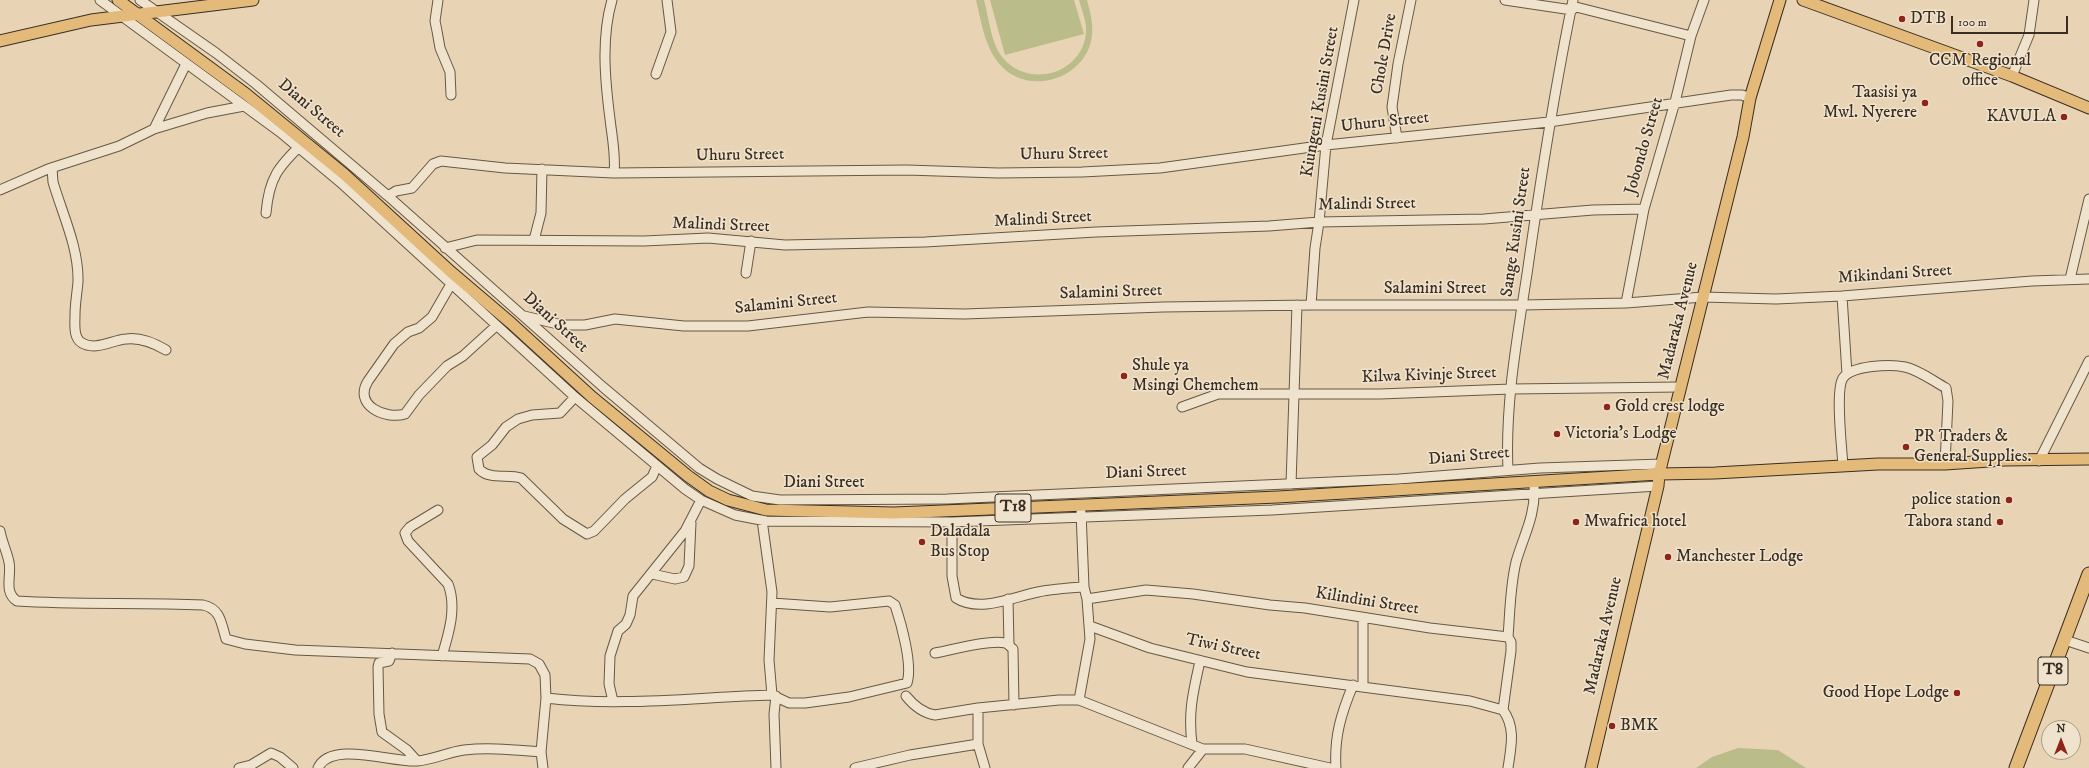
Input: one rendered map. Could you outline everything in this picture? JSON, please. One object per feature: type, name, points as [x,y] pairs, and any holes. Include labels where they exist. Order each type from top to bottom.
[{"type":"highway","name":"T8","points":[[2016,768],[2088,578]]},
{"type":"main road","points":[[0,41],[83,22],[123,8],[139,14],[253,0]]},
{"type":"main road","name":"Madaraka Avenue","points":[[1591,768],[1658,486],[1680,386],[1743,137],[1750,98],[1780,0]]},
{"type":"main road","points":[[1803,0],[2012,76],[2089,108]]},
{"type":"main road","name":"T18","points":[[139,14],[246,94],[301,145],[344,174],[451,272],[511,323],[592,397],[688,476],[709,491],[764,517],[1081,506],[1278,497],[1534,481],[1661,469],[1715,473],[1843,466],[1945,464],[2004,460],[2089,460]]},
{"type":"street","points":[[100,0],[123,8],[186,64],[301,145],[496,326],[575,397],[657,466],[701,500],[735,515],[952,522],[1394,503],[1535,492],[1658,486]]},
{"type":"street","points":[[123,8],[140,0]]},
{"type":"street","name":"Diani Street","points":[[140,0],[216,53],[256,84],[388,196],[603,387],[699,468],[717,479],[752,496],[780,500],[947,499],[1399,479],[1508,470],[1661,469]]},
{"type":"street","points":[[438,0],[436,21],[437,31],[440,48],[450,72],[451,95]]},
{"type":"street","points":[[612,0],[604,36],[609,112],[616,160],[614,173]]},
{"type":"street","points":[[656,74],[671,32],[667,0]]},
{"type":"street","name":"Kiungeni Kusini Street","points":[[1311,304],[1315,248],[1319,222],[1326,145],[1354,0]]},
{"type":"street","name":"Chole Drive","points":[[1397,138],[1392,107],[1398,64],[1411,0]]},
{"type":"street","points":[[1505,0],[1572,5],[1691,36]]},
{"type":"street","name":"Jobondo Street","points":[[1626,303],[1644,209],[1675,102],[1691,36],[1704,0]]},
{"type":"street","points":[[2012,76],[2029,35],[2034,0]]},
{"type":"street","name":"Sange Kusini Street","points":[[1508,470],[1507,432],[1522,305],[1549,122],[1572,5]]},
{"type":"street","points":[[154,128],[186,64]]},
{"type":"street","name":"Uhuru Street","points":[[388,196],[396,191],[412,188],[433,164],[441,161],[505,168],[614,173],[907,170],[998,173],[1082,172],[1160,168],[1326,145],[1549,122],[1675,102],[1731,95],[1742,95],[1750,98]]},
{"type":"street","points":[[0,190],[52,168],[120,146],[154,128],[207,113],[244,106]]},
{"type":"street","points":[[266,213],[267,196],[272,180],[279,168],[301,145]]},
{"type":"street","points":[[52,168],[53,182],[75,261],[78,281],[75,311],[76,336],[81,343],[88,345],[105,345],[126,339],[138,339],[150,342],[166,350]]},
{"type":"street","points":[[534,240],[541,213],[542,169]]},
{"type":"street","points":[[2070,279],[2089,198]]},
{"type":"street","name":"Malindi Street","points":[[446,248],[478,240],[644,241],[708,238],[785,245],[925,242],[1096,232],[1270,226],[1319,222],[1484,218],[1644,209]]},
{"type":"street","points":[[746,273],[751,241]]},
{"type":"street","name":"Mikindani Street","points":[[1702,297],[1776,299],[1842,296],[2070,279],[2089,279]]},
{"type":"street","points":[[451,284],[432,317],[419,328],[408,332],[394,344],[368,381],[364,387],[363,396],[369,406],[378,411],[396,415],[404,414],[419,395],[447,366],[463,356],[496,326]]},
{"type":"street","points":[[1842,296],[1847,374],[1841,384],[1840,396],[1843,466]]},
{"type":"street","name":"Salamini Street","points":[[523,316],[562,325],[585,325],[615,319],[684,326],[748,326],[868,312],[964,314],[1163,307],[1311,304],[1522,305],[1626,303],[1702,297]]},
{"type":"street","points":[[1291,484],[1297,305]]},
{"type":"street","points":[[2039,461],[2089,361]]},
{"type":"street","points":[[1847,374],[1876,366],[1905,367],[1946,388],[1948,401],[1945,464]]},
{"type":"street","name":"Kilwa Kivinje Street","points":[[1182,407],[1218,394],[1380,394],[1511,389],[1680,386]]},
{"type":"street","points":[[575,397],[560,414],[525,416],[506,427],[492,445],[478,457],[479,469],[490,475],[514,476],[521,478],[563,519],[587,534],[594,531],[625,499],[649,480],[657,466]]},
{"type":"street","points":[[1508,768],[1512,726],[1510,719],[1503,710],[1511,651],[1511,642],[1508,637],[1517,561],[1532,517],[1535,492],[1534,481]]},
{"type":"street","points":[[613,701],[609,684],[610,656],[618,631],[626,624],[630,615],[633,596],[691,523],[701,500]]},
{"type":"street","points":[[1079,700],[1090,639],[1088,599],[1084,587],[1081,506]]},
{"type":"street","points":[[438,510],[410,527],[405,533],[408,541],[451,589],[451,621],[442,656]]},
{"type":"street","points":[[764,517],[772,592],[769,660],[774,696],[776,768]]},
{"type":"street","points":[[952,522],[952,576],[956,598],[964,603],[977,604],[1038,592],[1084,587]]},
{"type":"street","points":[[652,574],[675,578],[684,577],[689,566],[691,523]]},
{"type":"street","points":[[0,531],[9,562],[9,589],[13,599],[17,601],[69,604],[147,603],[211,606],[219,614],[226,639],[229,641],[295,650],[530,659],[538,664],[545,675],[546,698],[541,752],[543,768]]},
{"type":"street","name":"Kilindini Street","points":[[1088,599],[1127,592],[1168,592],[1305,608],[1363,618],[1508,637]]},
{"type":"street","points":[[1008,599],[1009,645],[1012,649],[1014,705]]},
{"type":"street","points":[[546,698],[576,701],[613,701],[774,696],[784,701],[797,703],[849,697],[906,683],[908,678],[906,648],[895,605],[889,601],[830,607],[772,603]]},
{"type":"street","points":[[1363,618],[1363,686]]},
{"type":"street","name":"Tiwi Street","points":[[1090,626],[1150,648],[1247,672],[1470,701],[1503,710]]},
{"type":"street","points":[[2065,640],[2089,648]]},
{"type":"street","points":[[935,653],[978,645],[1004,643],[1009,645]]},
{"type":"street","points":[[392,653],[389,661],[379,663],[378,667],[379,714],[382,732],[407,750],[417,761]]},
{"type":"street","points":[[1192,744],[1189,720],[1190,706],[1200,661]]},
{"type":"street","points":[[1336,768],[1335,742],[1345,704],[1353,685]]},
{"type":"street","points":[[906,696],[913,705],[929,714],[941,715],[978,708],[1079,700],[1203,749],[1245,749],[1330,768]]},
{"type":"street","points":[[978,708],[978,744],[985,768]]},
{"type":"street","points":[[855,768],[910,755],[978,744]]},
{"type":"street","points":[[318,768],[321,762],[331,757],[345,754],[360,754],[417,761],[464,750],[493,749],[541,752]]},
{"type":"street","points":[[1188,768],[1203,749]]},
{"type":"street","points":[[239,768],[251,764],[271,753],[280,757],[293,768]]},
{"type":"green space","points":[[976,0],[984,0],[993,38],[1003,58],[1014,68],[1026,73],[1040,75],[1053,72],[1065,67],[1075,59],[1082,47],[1086,33],[1085,21],[1079,0],[1087,0],[1090,11],[1092,34],[1090,45],[1083,58],[1073,69],[1061,76],[1048,80],[1034,81],[1020,78],[1007,72],[997,61],[989,47]]},
{"type":"green space","points":[[990,0],[1074,0],[1084,34],[1005,55]]},
{"type":"green space","points":[[1738,748],[1778,750],[1806,768],[1696,768],[1712,757]]},
{"type":"place","name":"DTB","points":[[1902,19]]},
{"type":"place","name":"CCM Regional office","points":[[1980,44]]},
{"type":"place","name":"Taasisi ya Mwl. Nyerere","points":[[1925,103]]},
{"type":"place","name":"KAVULA","points":[[2064,117]]},
{"type":"place","name":"Shule ya Msingi Chemchem","points":[[1124,376]]},
{"type":"place","name":"Gold crest lodge","points":[[1607,407]]},
{"type":"place","name":"Victoria's Lodge","points":[[1557,434]]},
{"type":"place","name":"PR Traders & General Supplies.","points":[[1906,447]]},
{"type":"place","name":"police station","points":[[2009,500]]},
{"type":"place","name":"Mwafrica hotel","points":[[1576,522]]},
{"type":"place","name":"Tabora stand","points":[[2000,522]]},
{"type":"place","name":"Daladala Bus Stop","points":[[922,542]]},
{"type":"place","name":"Manchester Lodge","points":[[1668,557]]},
{"type":"place","name":"Good Hope Lodge","points":[[1957,693]]},
{"type":"place","name":"BMK","points":[[1612,726]]}]
